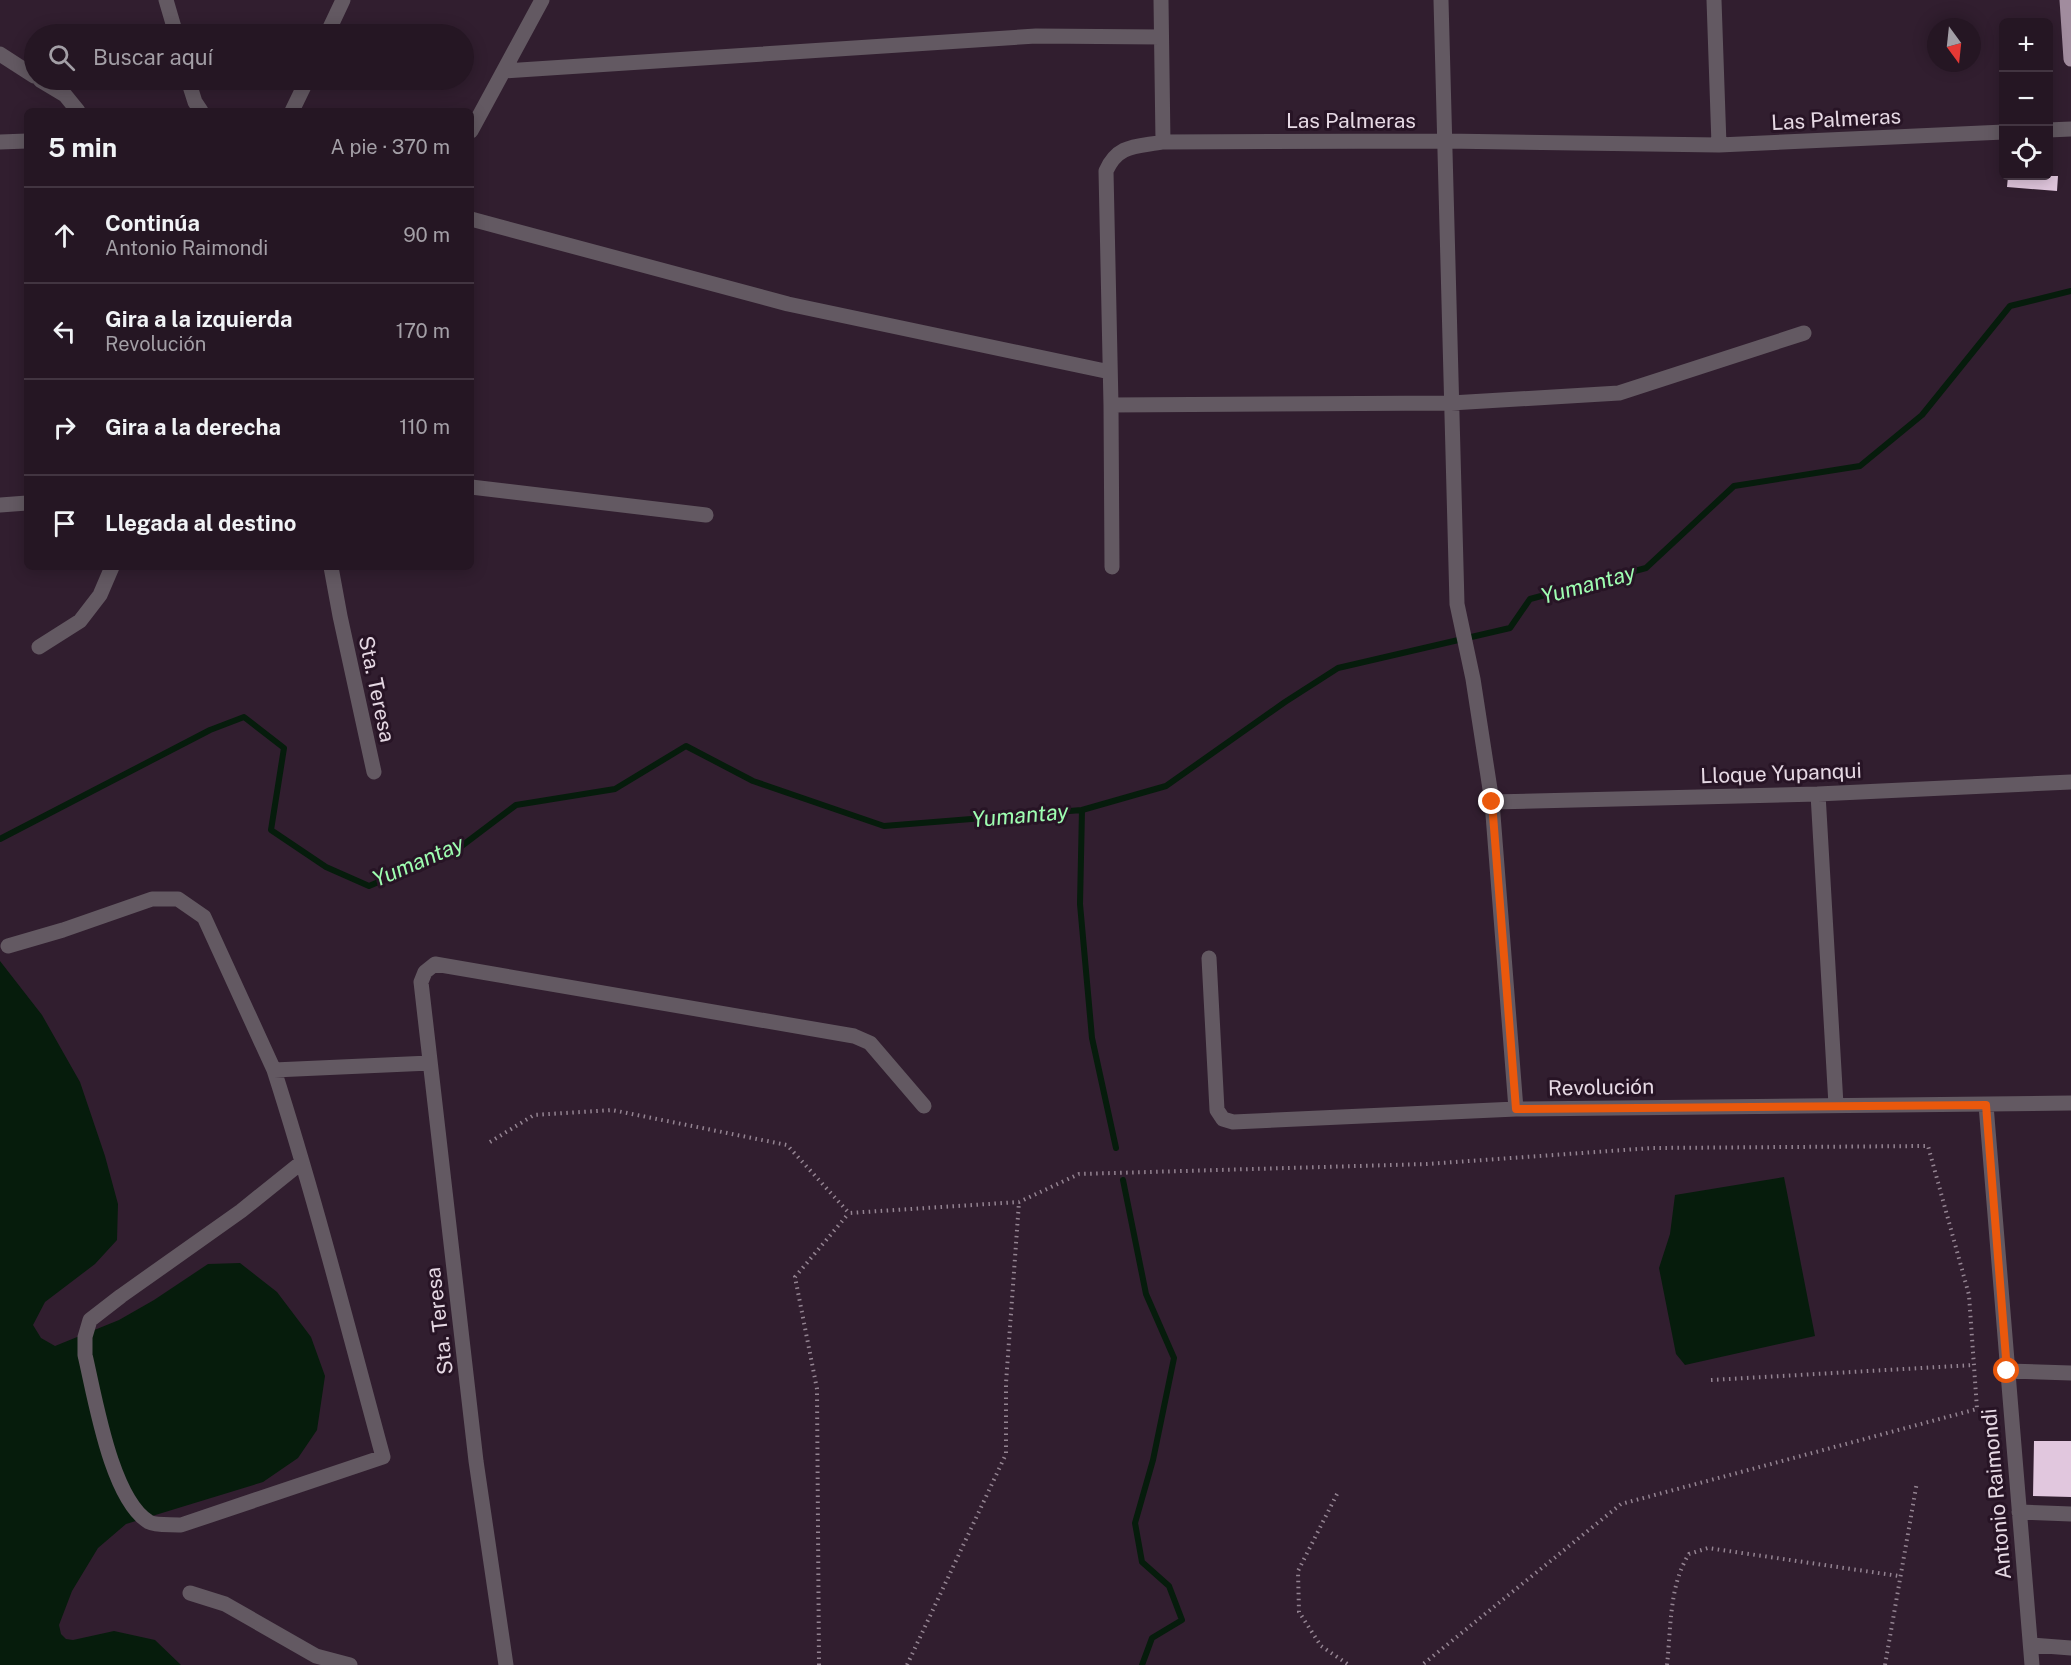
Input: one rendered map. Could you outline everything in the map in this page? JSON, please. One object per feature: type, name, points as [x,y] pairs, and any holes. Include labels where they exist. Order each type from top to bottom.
[{"type":"main road","points":[[2067,0],[2071,59]]},
{"type":"street","points":[[166,0],[173,24]]},
{"type":"street","points":[[332,24],[343,0]]},
{"type":"street","points":[[474,126],[542,0]]},
{"type":"street","points":[[1161,0],[1162,142]]},
{"type":"street","points":[[1441,0],[1457,604],[1473,679],[1492,802],[1516,1109]]},
{"type":"street","points":[[1714,0],[1719,145]]},
{"type":"street","points":[[504,71],[1036,36],[1161,37]]},
{"type":"street","points":[[0,54],[24,70]]},
{"type":"street","points":[[57,90],[65,95],[76,108]]},
{"type":"street","points":[[191,90],[199,108]]},
{"type":"street","points":[[293,108],[301,90]]},
{"type":"street","points":[[2053,130],[2071,129]]},
{"type":"street","name":"Las Palmeras","points":[[1112,567],[1106,171],[1112,159],[1123,149],[1162,142],[1445,141],[1719,145],[1999,132]]},
{"type":"street","points":[[0,142],[24,141]]},
{"type":"street","points":[[474,220],[788,304],[1110,372]]},
{"type":"street","points":[[1111,405],[1450,403],[1619,393],[1804,333]]},
{"type":"street","points":[[474,487],[706,515]]},
{"type":"street","points":[[0,504],[24,503]]},
{"type":"street","points":[[39,647],[80,621],[100,595],[111,570]]},
{"type":"street","name":"Sta. Teresa","points":[[332,570],[374,772]]},
{"type":"street","name":"Lloque Yupanqui","points":[[1492,802],[1818,794],[2071,782]]},
{"type":"street","points":[[1818,794],[1836,1106]]},
{"type":"street","points":[[9,946],[152,899],[178,899],[204,918],[274,1070],[302,1162],[383,1457],[181,1525],[150,1523],[129,1503],[113,1470],[85,1355],[85,1337],[90,1320],[241,1211],[302,1162]]},
{"type":"street","name":"Revolución","points":[[1209,957],[1217,1110],[1223,1119],[1233,1122],[1516,1109],[2071,1103]]},
{"type":"street","name":"Sta. Teresa","points":[[506,1665],[476,1461],[421,982],[425,972],[435,964],[854,1036],[870,1043],[924,1106]]},
{"type":"street","points":[[274,1070],[430,1063]]},
{"type":"street","name":"Antonio Raimondi","points":[[1986,1105],[2032,1665]]},
{"type":"street","points":[[2007,1371],[2071,1373]]},
{"type":"street","points":[[2019,1512],[2071,1514]]},
{"type":"street","points":[[190,1593],[225,1604],[316,1656],[350,1665]]},
{"type":"street","points":[[2031,1645],[2071,1648]]},
{"type":"path","points":[[490,1143],[534,1115],[612,1110],[623,1112],[787,1145],[849,1213]]},
{"type":"path","points":[[819,1665],[817,1389],[795,1278],[849,1213],[1019,1202],[1079,1174],[1427,1164],[1652,1148],[1928,1146],[1970,1295],[1977,1409],[1621,1504],[1422,1665]]},
{"type":"path","points":[[907,1665],[1006,1454],[1006,1383],[1019,1202]]},
{"type":"path","points":[[1711,1380],[1974,1365]]},
{"type":"path","points":[[1885,1665],[1917,1482]]},
{"type":"path","points":[[1337,1494],[1299,1571],[1299,1612],[1321,1646],[1348,1665]]},
{"type":"path","points":[[1667,1665],[1675,1586],[1682,1565],[1689,1554],[1708,1548],[1899,1576]]},
{"type":"shaded area","points":[[0,961],[42,1015],[80,1082],[105,1156],[118,1204],[117,1240],[95,1264],[45,1302],[33,1325],[41,1338],[55,1346],[119,1320],[208,1264],[240,1263],[277,1292],[311,1337],[325,1376],[317,1430],[298,1458],[263,1482],[126,1524],[98,1548],[72,1591],[59,1625],[61,1634],[66,1639],[73,1640],[114,1631],[155,1640],[181,1665],[0,1665]]},
{"type":"shaded area","points":[[1784,1177],[1815,1336],[1685,1365],[1676,1354],[1659,1268],[1670,1234],[1675,1195]]},
{"type":"building","points":[[2053,176],[2058,176],[2057,191],[2007,187],[2008,180],[2053,180]]},
{"type":"building","points":[[2034,1441],[2071,1441],[2071,1497],[2033,1496]]},
{"type":"waterway","name":"Yumantay","points":[[0,839],[210,730],[244,717],[284,748],[271,830],[326,867],[369,886],[459,848],[516,805],[615,789],[686,746],[753,781],[884,826],[1082,810],[1166,786],[1285,702],[1338,668],[1510,628],[1530,599],[1646,568],[1734,486],[1860,466],[1922,415],[2010,306],[2071,291]]},
{"type":"waterway","points":[[1082,810],[1080,904],[1092,1038],[1116,1148]]},
{"type":"waterway","points":[[1123,1180],[1146,1294],[1174,1358],[1153,1460],[1135,1523],[1142,1562],[1169,1586],[1182,1620],[1152,1638],[1142,1665]]},
{"type":"route","points":[[1492,802],[1516,1109],[1986,1105],[2007,1371]]}]
